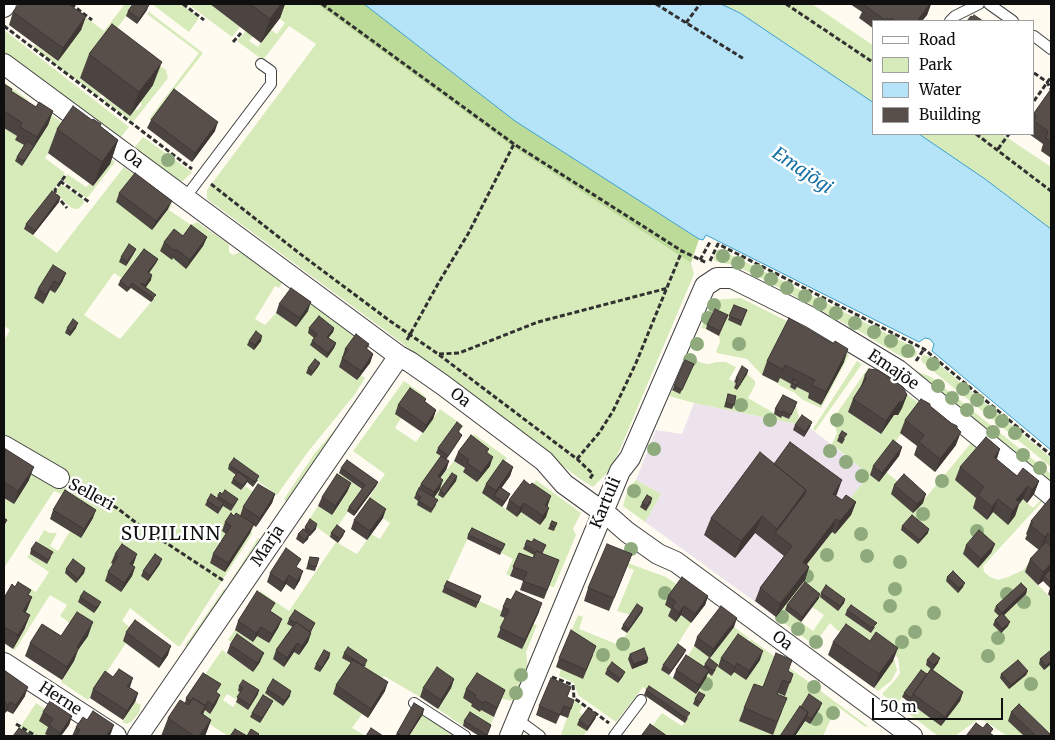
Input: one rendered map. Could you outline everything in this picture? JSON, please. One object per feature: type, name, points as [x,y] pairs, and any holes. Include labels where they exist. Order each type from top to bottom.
[{"type":"street","name":"Oa","points":[[4,64],[398,356],[444,385],[544,461],[564,484],[627,532],[658,554],[683,568],[912,736]]},
{"type":"street","name":"Emajõe","points":[[712,271],[732,278],[810,317],[898,370],[1051,494]]},
{"type":"street","name":"Kartuli","points":[[513,731],[602,512],[620,471],[630,458],[712,271]]},
{"type":"street","name":"Marja","points":[[138,736],[398,356]]},
{"type":"street","name":"Selleri","points":[[4,446],[59,478]]},
{"type":"street","name":"Herne","points":[[4,662],[116,736]]},
{"type":"lane","points":[[951,20],[978,4]]},
{"type":"lane","points":[[989,4],[1012,20]]},
{"type":"lane","points":[[1035,37],[1051,49]]},
{"type":"lane","points":[[185,198],[271,84],[270,71],[261,64]]},
{"type":"lane","points":[[616,733],[642,700]]},
{"type":"lane","points":[[414,704],[465,736]]},
{"type":"lane","points":[[513,731],[540,736]]},
{"type":"path","points":[[71,4],[92,20]]},
{"type":"path","points":[[183,4],[204,20]]},
{"type":"path","points":[[322,4],[514,144],[682,251],[700,260],[712,271]]},
{"type":"path","points":[[656,4],[744,59]]},
{"type":"path","points":[[686,23],[700,4]]},
{"type":"path","points":[[786,4],[872,62]]},
{"type":"path","points":[[4,26],[201,176],[298,253],[438,354],[577,458],[593,474],[585,485]]},
{"type":"path","points":[[233,42],[241,33]]},
{"type":"path","points":[[1035,74],[1047,82],[1051,88]]},
{"type":"path","points":[[1035,100],[1051,77]]},
{"type":"path","points":[[977,135],[1051,191]]},
{"type":"path","points":[[998,149],[1008,135]]},
{"type":"path","points":[[398,356],[468,234],[514,144]]},
{"type":"path","points":[[64,176],[55,190],[56,195],[67,208]]},
{"type":"path","points":[[60,181],[89,202]]},
{"type":"path","points":[[700,260],[710,242]]},
{"type":"path","points":[[577,458],[599,433],[613,411],[668,288],[682,251]]},
{"type":"path","points":[[438,354],[459,353],[538,322],[668,288]]},
{"type":"path","points":[[916,361],[924,349]]},
{"type":"path","points":[[434,360],[438,354]]},
{"type":"path","name":"Selleri","points":[[59,478],[117,508],[139,525],[225,582]]},
{"type":"path","points":[[552,677],[573,685],[574,698],[616,733]]},
{"type":"path","points":[[16,724],[36,736]]},
{"type":"shaded area","points":[[694,403],[797,424],[800,420],[870,475],[842,508],[851,515],[835,534],[832,532],[805,580],[776,617],[645,522],[661,494],[636,480],[656,430],[682,434]]},
{"type":"green space","points":[[68,4],[104,31],[125,4],[135,4],[80,78],[102,94],[99,97],[33,47],[35,45],[58,61]]},
{"type":"green space","points":[[152,4],[181,4],[199,18],[189,32]]},
{"type":"green space","points":[[188,4],[210,4],[240,27],[232,37]]},
{"type":"green space","points":[[261,4],[317,4],[513,147],[691,263],[694,274],[612,468],[593,487],[207,199],[207,190],[316,44],[289,26],[263,60],[237,41],[246,31],[253,36],[249,41],[258,47],[271,30],[277,34],[285,23]]},
{"type":"green space","points":[[317,4],[364,4],[515,121],[699,239],[691,263],[513,147]]},
{"type":"green space","points":[[721,4],[812,4],[872,45],[872,102],[740,13]]},
{"type":"green space","points":[[149,12],[203,53],[151,120],[149,119],[199,53],[147,14]]},
{"type":"green space","points":[[4,30],[129,127],[121,137],[117,138],[4,55]]},
{"type":"green space","points":[[139,51],[166,70],[168,78],[133,122],[103,100],[105,97],[130,116],[135,109],[138,110],[142,104],[140,102]]},
{"type":"green space","points":[[4,82],[28,100],[28,103],[35,108],[41,107],[87,141],[64,130],[45,158],[65,173],[50,195],[33,235],[57,253],[124,167],[172,204],[169,210],[191,225],[197,222],[229,244],[229,252],[233,255],[240,252],[282,283],[279,288],[275,286],[255,319],[265,325],[276,313],[296,327],[293,289],[370,344],[366,349],[342,358],[344,359],[339,367],[357,380],[361,375],[365,378],[355,394],[307,453],[277,495],[233,463],[237,475],[232,483],[241,490],[245,486],[255,493],[252,534],[180,646],[130,608],[122,621],[132,629],[123,641],[126,643],[88,700],[61,682],[74,661],[72,660],[88,636],[60,616],[67,605],[50,595],[15,650],[13,649],[28,624],[21,620],[7,597],[18,581],[36,592],[49,572],[27,557],[30,554],[46,564],[35,546],[44,530],[50,533],[57,533],[50,546],[58,551],[70,531],[81,538],[93,519],[73,499],[54,491],[4,568],[4,526],[7,522],[4,519],[4,498],[14,504],[4,437],[4,341],[10,330],[4,326],[4,128],[17,136],[16,140],[25,146],[48,125],[4,100]],"holes":[[[188,234],[186,268],[173,258]],[[114,273],[123,279],[150,280],[144,289],[151,302],[120,339],[84,315]]]},
{"type":"green space","points":[[920,135],[1003,135],[1051,167],[1051,229],[985,179]]},
{"type":"green space","points":[[143,137],[192,172],[183,181],[175,181],[137,153],[135,147]]},
{"type":"green space","points":[[90,143],[115,162],[86,198],[64,181],[67,174],[86,187],[90,183],[93,185]]},
{"type":"green space","points":[[62,185],[83,199],[84,203],[78,209],[69,206],[57,194],[59,186]]},
{"type":"green space","points":[[720,249],[913,347],[917,352],[916,356],[911,358],[902,357],[859,331],[759,277],[734,265],[717,262],[714,260],[714,257],[717,250]]},
{"type":"green space","points":[[741,298],[789,322],[762,375],[747,359],[717,353],[720,342],[719,336],[726,320],[713,314],[706,329],[701,328],[713,300]]},
{"type":"green space","points":[[845,351],[849,355],[821,408],[803,400],[778,383],[780,378],[792,384],[790,387],[795,390],[797,387],[810,393]]},
{"type":"green space","points":[[923,355],[929,356],[1051,458],[1051,467],[922,362]]},
{"type":"green space","points":[[687,357],[709,364],[726,362],[736,367],[729,379],[737,384],[747,374],[755,381],[755,385],[748,398],[781,417],[789,419],[796,406],[800,420],[797,424],[669,396],[672,390],[680,394],[683,365]]},
{"type":"green space","points":[[857,361],[862,364],[815,431],[813,429]]},
{"type":"green space","points":[[868,368],[887,382],[848,412],[880,434],[894,415],[898,415],[893,385],[922,405],[890,449],[879,482],[886,472],[900,483],[913,513],[971,443],[980,450],[979,500],[987,520],[993,512],[1012,513],[1023,499],[1033,508],[1041,500],[1042,502],[983,566],[984,572],[990,577],[998,580],[1008,577],[1023,570],[1043,546],[1025,572],[1051,598],[1051,736],[1007,736],[985,721],[977,720],[955,736],[938,736],[904,710],[910,703],[942,725],[959,701],[919,675],[896,705],[882,694],[900,673],[898,658],[892,652],[862,636],[838,631],[830,623],[814,645],[776,617],[804,580],[798,575],[832,532],[836,534],[842,508],[869,475],[832,444],[837,433],[833,419]],"holes":[[[812,607],[824,615],[813,631],[785,610]]]},
{"type":"green space","points":[[908,368],[931,377],[1051,474],[1051,483]]},
{"type":"green space","points":[[404,381],[425,396],[418,405],[395,413],[401,418],[395,428],[416,442],[440,409],[464,426],[460,430],[455,427],[443,457],[417,505],[431,513],[436,505],[431,501],[435,485],[454,461],[465,469],[464,472],[478,482],[467,444],[474,434],[507,458],[483,493],[517,517],[521,512],[535,522],[529,492],[536,480],[581,513],[573,529],[576,535],[554,587],[549,586],[555,569],[518,555],[510,576],[506,574],[513,559],[501,553],[503,548],[470,533],[443,592],[476,607],[479,601],[502,611],[522,648],[533,624],[537,625],[526,652],[528,669],[514,701],[502,699],[473,682],[463,698],[480,712],[481,710],[494,717],[489,729],[468,717],[463,726],[438,709],[451,688],[433,676],[420,697],[384,676],[379,681],[362,670],[365,665],[352,664],[333,694],[362,714],[352,728],[366,736],[228,736],[200,718],[205,710],[210,713],[200,682],[222,650],[253,672],[260,662],[228,640],[235,630],[253,642],[257,636],[269,643],[278,628],[254,600],[260,591],[289,611],[336,542],[357,554],[371,534],[380,539],[390,523],[364,505],[385,474],[353,451]],"holes":[[[293,631],[299,655],[294,652],[284,666]],[[241,693],[248,710],[236,702],[233,707],[223,700],[227,694],[237,700]]]},
{"type":"green space","points":[[344,419],[288,502],[285,501],[284,499],[315,453]]},
{"type":"green space","points":[[339,473],[363,490],[330,537],[308,521],[318,506],[332,515],[347,492],[333,483]]},
{"type":"green space","points":[[636,480],[661,494],[645,522],[623,506],[628,488]]},
{"type":"green space","points":[[258,538],[263,541],[231,584],[229,584]]},
{"type":"green space","points":[[602,557],[625,562],[666,577],[679,586],[681,615],[691,623],[661,670],[696,693],[683,664],[694,646],[710,658],[734,627],[749,638],[718,667],[731,676],[734,672],[746,680],[742,648],[751,639],[869,727],[864,726],[837,706],[823,736],[795,736],[805,721],[810,724],[820,708],[783,736],[652,736],[647,733],[662,713],[682,726],[688,718],[643,687],[616,722],[578,695],[574,683],[559,676],[568,639],[578,615],[583,617],[579,629],[619,645],[641,613],[631,615],[617,611],[634,570]],"holes":[[[788,687],[785,695],[778,693],[772,707],[758,700]]]},
{"type":"green space","points":[[224,589],[227,590],[188,648],[185,646],[188,641]]},
{"type":"green space","points":[[887,654],[894,659],[897,670],[891,681],[878,691],[874,688],[893,661]]},
{"type":"green space","points":[[574,700],[583,706],[579,712],[584,716],[587,731],[583,736],[565,736],[561,734]]},
{"type":"green space","points":[[135,702],[141,705],[139,713],[131,722],[127,724],[122,722]]},
{"type":"green space","points":[[36,703],[47,710],[50,728],[46,734],[49,736],[23,736],[17,732]]},
{"type":"green space","points":[[423,714],[458,736],[409,736]]},
{"type":"water","name":"Emajõgi","points":[[364,4],[721,4],[740,13],[872,102],[872,135],[920,135],[985,179],[1051,229],[1051,450],[932,351],[934,344],[930,339],[925,338],[919,342],[706,235],[703,240],[699,239],[515,121]]},
{"type":"building","points":[[19,4],[68,4],[86,16],[63,48],[13,12]]},
{"type":"building","points":[[133,4],[149,5],[139,19],[128,11]]},
{"type":"building","points":[[250,4],[281,4],[270,19]]},
{"type":"building","points":[[930,4],[918,20],[894,20],[891,18],[889,20],[887,18],[885,20],[864,5]]},
{"type":"building","points":[[974,15],[982,20],[968,20],[971,16],[973,17]]},
{"type":"building","points":[[112,24],[162,62],[139,92],[89,54]]},
{"type":"building","points":[[4,84],[12,89],[11,91],[36,107],[39,102],[53,111],[37,137],[20,127],[22,123],[4,111]]},
{"type":"building","points":[[174,89],[218,122],[195,153],[151,120]]},
{"type":"building","points":[[1051,89],[1051,142],[1046,138],[1048,131],[1035,122],[1035,112]]},
{"type":"building","points":[[73,106],[92,120],[101,124],[100,126],[118,140],[102,162],[57,129]]},
{"type":"building","points":[[27,141],[34,146],[24,161],[17,157]]},
{"type":"building","points":[[135,173],[172,201],[156,221],[119,193]]},
{"type":"building","points":[[52,191],[60,197],[35,231],[26,224]]},
{"type":"building","points":[[191,225],[207,237],[190,260],[164,242],[174,229],[183,236]]},
{"type":"building","points":[[129,244],[136,249],[127,262],[121,257]]},
{"type":"building","points":[[144,249],[158,259],[148,272],[152,275],[145,285],[141,284],[156,295],[153,298],[132,283],[129,288],[120,281]]},
{"type":"building","points":[[53,265],[66,273],[59,284],[54,281],[46,295],[38,289]]},
{"type":"building","points":[[291,288],[311,302],[300,318],[279,304]]},
{"type":"building","points":[[734,305],[747,310],[742,321],[729,316]]},
{"type":"building","points":[[715,309],[728,315],[720,331],[707,325]]},
{"type":"building","points":[[319,316],[334,328],[327,337],[336,343],[328,353],[312,341],[317,334],[309,328]]},
{"type":"building","points":[[789,318],[833,344],[835,341],[848,349],[826,392],[812,385],[815,380],[785,365],[783,370],[767,361]]},
{"type":"building","points":[[73,319],[78,323],[71,332],[67,328]]},
{"type":"building","points":[[256,331],[262,336],[255,345],[249,341]]},
{"type":"building","points":[[356,334],[369,344],[366,348],[373,354],[361,371],[342,358],[348,350],[345,349]]},
{"type":"building","points":[[315,359],[320,363],[313,372],[308,368]]},
{"type":"building","points":[[685,360],[694,364],[682,390],[674,386]]},
{"type":"building","points":[[742,366],[748,370],[739,386],[736,384],[738,379],[736,378]]},
{"type":"building","points":[[869,369],[878,370],[903,387],[907,395],[902,402],[899,402],[886,421],[853,399],[866,379],[865,375]]},
{"type":"building","points":[[793,379],[798,382],[797,385],[792,383]]},
{"type":"building","points":[[410,388],[426,399],[424,401],[436,410],[426,425],[398,405]]},
{"type":"building","points":[[728,394],[736,396],[734,405],[726,403]]},
{"type":"building","points":[[783,395],[797,402],[791,415],[775,409]]},
{"type":"building","points":[[921,399],[957,426],[961,432],[940,459],[919,442],[924,435],[905,420]]},
{"type":"building","points":[[802,415],[812,422],[805,432],[795,425]]},
{"type":"building","points":[[457,422],[462,426],[458,432],[462,435],[448,456],[438,448]]},
{"type":"building","points":[[842,431],[847,434],[843,439],[839,436]]},
{"type":"building","points":[[471,435],[489,449],[486,452],[493,457],[481,473],[467,463],[469,460],[458,452]]},
{"type":"building","points":[[986,437],[1000,449],[994,457],[1017,476],[1023,468],[1039,481],[1032,490],[1028,486],[1016,500],[1020,502],[1013,511],[998,499],[992,507],[978,495],[984,487],[960,467]]},
{"type":"building","points":[[893,440],[902,447],[882,473],[873,466]]},
{"type":"building","points":[[790,442],[842,480],[833,494],[842,500],[846,495],[856,502],[840,521],[836,519],[803,562],[809,567],[780,604],[760,588],[792,546],[775,533],[805,494],[806,490],[774,464]]},
{"type":"building","points":[[4,448],[34,467],[18,491],[4,482]]},
{"type":"building","points":[[760,452],[806,490],[777,529],[762,516],[741,541],[711,518]]},
{"type":"building","points":[[441,456],[449,461],[438,476],[443,480],[434,492],[421,484]]},
{"type":"building","points":[[234,458],[259,476],[255,482],[229,465]]},
{"type":"building","points":[[347,460],[378,482],[355,512],[349,507],[365,485],[341,468]]},
{"type":"building","points":[[503,460],[513,467],[496,491],[486,484]]},
{"type":"building","points":[[238,472],[248,479],[243,486],[233,479]]},
{"type":"building","points":[[452,473],[457,476],[445,494],[440,490]]},
{"type":"building","points":[[337,474],[351,483],[335,506],[322,497]]},
{"type":"building","points":[[904,474],[926,494],[917,504],[894,485]]},
{"type":"building","points":[[524,480],[551,496],[545,505],[549,508],[543,516],[524,503],[520,508],[509,500]]},
{"type":"building","points":[[258,484],[275,494],[260,518],[243,507]]},
{"type":"building","points":[[500,487],[510,494],[504,502],[494,496]]},
{"type":"building","points":[[419,488],[438,500],[432,509],[418,501],[421,497],[416,494]]},
{"type":"building","points":[[65,490],[96,510],[84,529],[53,510]]},
{"type":"building","points":[[225,490],[238,499],[233,506],[218,495],[220,492],[222,494]]},
{"type":"building","points":[[211,494],[224,503],[220,509],[207,501]]},
{"type":"building","points":[[647,495],[652,498],[647,506],[642,503]]},
{"type":"building","points":[[1051,497],[1051,536],[1048,533],[1045,537],[1030,525],[1033,523],[1031,521]]},
{"type":"building","points":[[370,498],[386,509],[370,531],[354,520]]},
{"type":"building","points":[[231,513],[234,516],[236,513],[254,524],[228,563],[213,554],[231,526],[225,522]]},
{"type":"building","points":[[912,515],[929,529],[920,540],[902,526]]},
{"type":"building","points":[[310,519],[317,524],[312,532],[305,527]]},
{"type":"building","points":[[552,521],[557,523],[555,527],[550,525]]},
{"type":"building","points":[[337,525],[345,531],[340,539],[331,533]]},
{"type":"building","points":[[472,528],[505,544],[502,550],[468,535]]},
{"type":"building","points":[[303,529],[309,534],[305,540],[298,534]]},
{"type":"building","points":[[979,530],[995,544],[981,559],[966,545]]},
{"type":"building","points":[[534,539],[546,545],[542,553],[525,545],[527,540],[532,542]]},
{"type":"building","points":[[36,542],[53,552],[48,560],[31,549]]},
{"type":"building","points":[[1046,542],[1051,546],[1051,564],[1043,572],[1030,559]]},
{"type":"building","points":[[122,544],[137,554],[130,564],[135,567],[124,583],[108,572],[118,556],[115,554]]},
{"type":"building","points":[[607,544],[632,554],[614,598],[588,588]]},
{"type":"building","points":[[286,548],[301,559],[296,567],[303,571],[297,581],[289,575],[284,583],[270,573]]},
{"type":"building","points":[[536,551],[559,560],[547,590],[523,581],[527,572],[513,567],[519,553],[533,558]]},
{"type":"building","points":[[155,554],[162,559],[150,576],[143,571]]},
{"type":"building","points":[[310,557],[319,558],[316,567],[308,564]]},
{"type":"building","points":[[73,559],[85,568],[78,579],[66,569]]},
{"type":"building","points":[[1051,569],[1051,583],[1044,576]]},
{"type":"building","points":[[953,571],[965,583],[959,588],[947,577]]},
{"type":"building","points":[[682,577],[708,596],[695,614],[684,606],[679,613],[672,607],[676,602],[668,596]]},
{"type":"building","points":[[447,581],[481,596],[478,603],[444,587]]},
{"type":"building","points":[[18,582],[31,590],[28,595],[32,597],[23,611],[30,615],[18,635],[4,627],[4,598],[12,584],[15,587]]},
{"type":"building","points":[[805,582],[820,594],[802,617],[787,605]]},
{"type":"building","points":[[1021,583],[1027,589],[1002,613],[996,606]]},
{"type":"building","points":[[826,585],[845,599],[840,606],[821,593]]},
{"type":"building","points":[[84,591],[101,602],[96,608],[80,597]]},
{"type":"building","points":[[257,591],[275,603],[270,611],[282,619],[272,634],[261,627],[256,633],[238,621]]},
{"type":"building","points":[[516,591],[542,603],[525,640],[500,628],[509,610],[503,607],[507,598],[511,600]]},
{"type":"building","points":[[637,604],[643,608],[629,629],[623,625]]},
{"type":"building","points":[[851,605],[877,623],[872,628],[847,610]]},
{"type":"building","points":[[721,606],[737,618],[713,649],[697,637]]},
{"type":"building","points":[[295,610],[315,623],[310,632],[289,619]]},
{"type":"building","points":[[77,612],[93,622],[67,667],[30,643],[42,624],[61,636]]},
{"type":"building","points":[[1002,613],[1010,622],[1002,629],[995,620]]},
{"type":"building","points":[[135,620],[171,646],[162,659],[126,632]]},
{"type":"building","points":[[296,622],[311,633],[302,646],[297,643],[287,658],[276,650]]},
{"type":"building","points":[[846,624],[870,641],[876,632],[898,648],[879,674],[833,642]]},
{"type":"building","points":[[571,630],[596,646],[586,670],[559,658]]},
{"type":"building","points":[[237,634],[264,653],[257,663],[230,645]]},
{"type":"building","points":[[738,634],[763,651],[749,671],[737,663],[735,667],[721,658]]},
{"type":"building","points":[[678,644],[686,650],[671,671],[663,665]]},
{"type":"building","points":[[348,647],[367,660],[364,666],[344,653]]},
{"type":"building","points":[[644,648],[648,659],[633,664],[630,654]]},
{"type":"building","points":[[324,650],[330,653],[322,668],[316,664]]},
{"type":"building","points":[[1051,650],[1051,661],[1046,666],[1040,659]]},
{"type":"building","points":[[776,653],[792,660],[788,671],[793,674],[790,683],[783,680],[777,694],[787,698],[777,722],[744,708],[754,684],[763,687]]},
{"type":"building","points":[[933,653],[940,658],[934,665],[927,660]]},
{"type":"building","points":[[686,655],[709,670],[699,685],[676,670]]},
{"type":"building","points":[[709,658],[718,665],[713,671],[705,664]]},
{"type":"building","points":[[353,660],[388,682],[371,709],[336,685]]},
{"type":"building","points":[[1018,660],[1028,671],[1011,685],[1001,674]]},
{"type":"building","points":[[612,662],[625,672],[620,679],[607,669]]},
{"type":"building","points":[[437,667],[454,679],[441,700],[423,688]]},
{"type":"building","points":[[119,669],[133,678],[127,686],[138,693],[127,711],[93,689],[105,671],[113,677]]},
{"type":"building","points":[[931,669],[963,692],[945,717],[913,694]]},
{"type":"building","points":[[4,670],[28,687],[16,705],[10,702],[8,705],[4,701]]},
{"type":"building","points":[[921,670],[927,674],[911,698],[904,693]]},
{"type":"building","points":[[203,673],[221,684],[216,692],[220,695],[213,705],[208,701],[205,706],[193,698],[191,701],[186,698]]},
{"type":"building","points":[[477,673],[505,690],[497,708],[485,701],[483,703],[474,697],[476,695],[466,689]]},
{"type":"building","points":[[551,678],[571,687],[567,697],[574,700],[571,709],[564,706],[560,715],[539,706]]},
{"type":"building","points":[[273,679],[291,691],[285,701],[267,689]]},
{"type":"building","points":[[243,680],[259,690],[250,705],[237,697],[243,688],[239,686]]},
{"type":"building","points":[[649,686],[690,713],[686,718],[646,690]]},
{"type":"building","points":[[699,692],[705,695],[700,703],[695,699]]},
{"type":"building","points":[[809,694],[822,703],[811,719],[807,716],[808,712],[801,707]]},
{"type":"building","points":[[263,695],[273,701],[262,718],[252,713]]},
{"type":"building","points":[[193,698],[206,706],[201,713],[211,720],[199,736],[194,736],[168,718],[180,700],[188,705]]},
{"type":"building","points":[[50,701],[72,716],[60,733],[49,725],[53,719],[43,712]]},
{"type":"building","points":[[414,703],[424,709],[408,736],[402,736],[397,733]]},
{"type":"building","points":[[1019,704],[1051,736],[1036,736],[1011,712]]},
{"type":"building","points":[[800,706],[808,712],[793,736],[780,736]]},
{"type":"building","points":[[588,708],[597,714],[588,727],[579,720]]},
{"type":"building","points":[[93,711],[114,725],[106,736],[76,736],[80,730],[76,727],[83,717],[87,720]]},
{"type":"building","points":[[470,712],[491,725],[487,735],[464,721]]},
{"type":"building","points":[[976,723],[983,728],[987,723],[993,729],[990,733],[994,736],[966,736]]},
{"type":"building","points":[[650,724],[667,736],[641,736]]},
{"type":"building","points":[[19,728],[32,736],[13,736]]},
{"type":"building","points":[[371,728],[383,736],[366,736]]},
{"type":"building","points":[[235,729],[247,736],[230,736]]},
{"type":"building","points":[[251,729],[259,734],[257,736],[247,736]]},
{"type":"district","name":"SUPILINN","points":[[171,535]]}]
